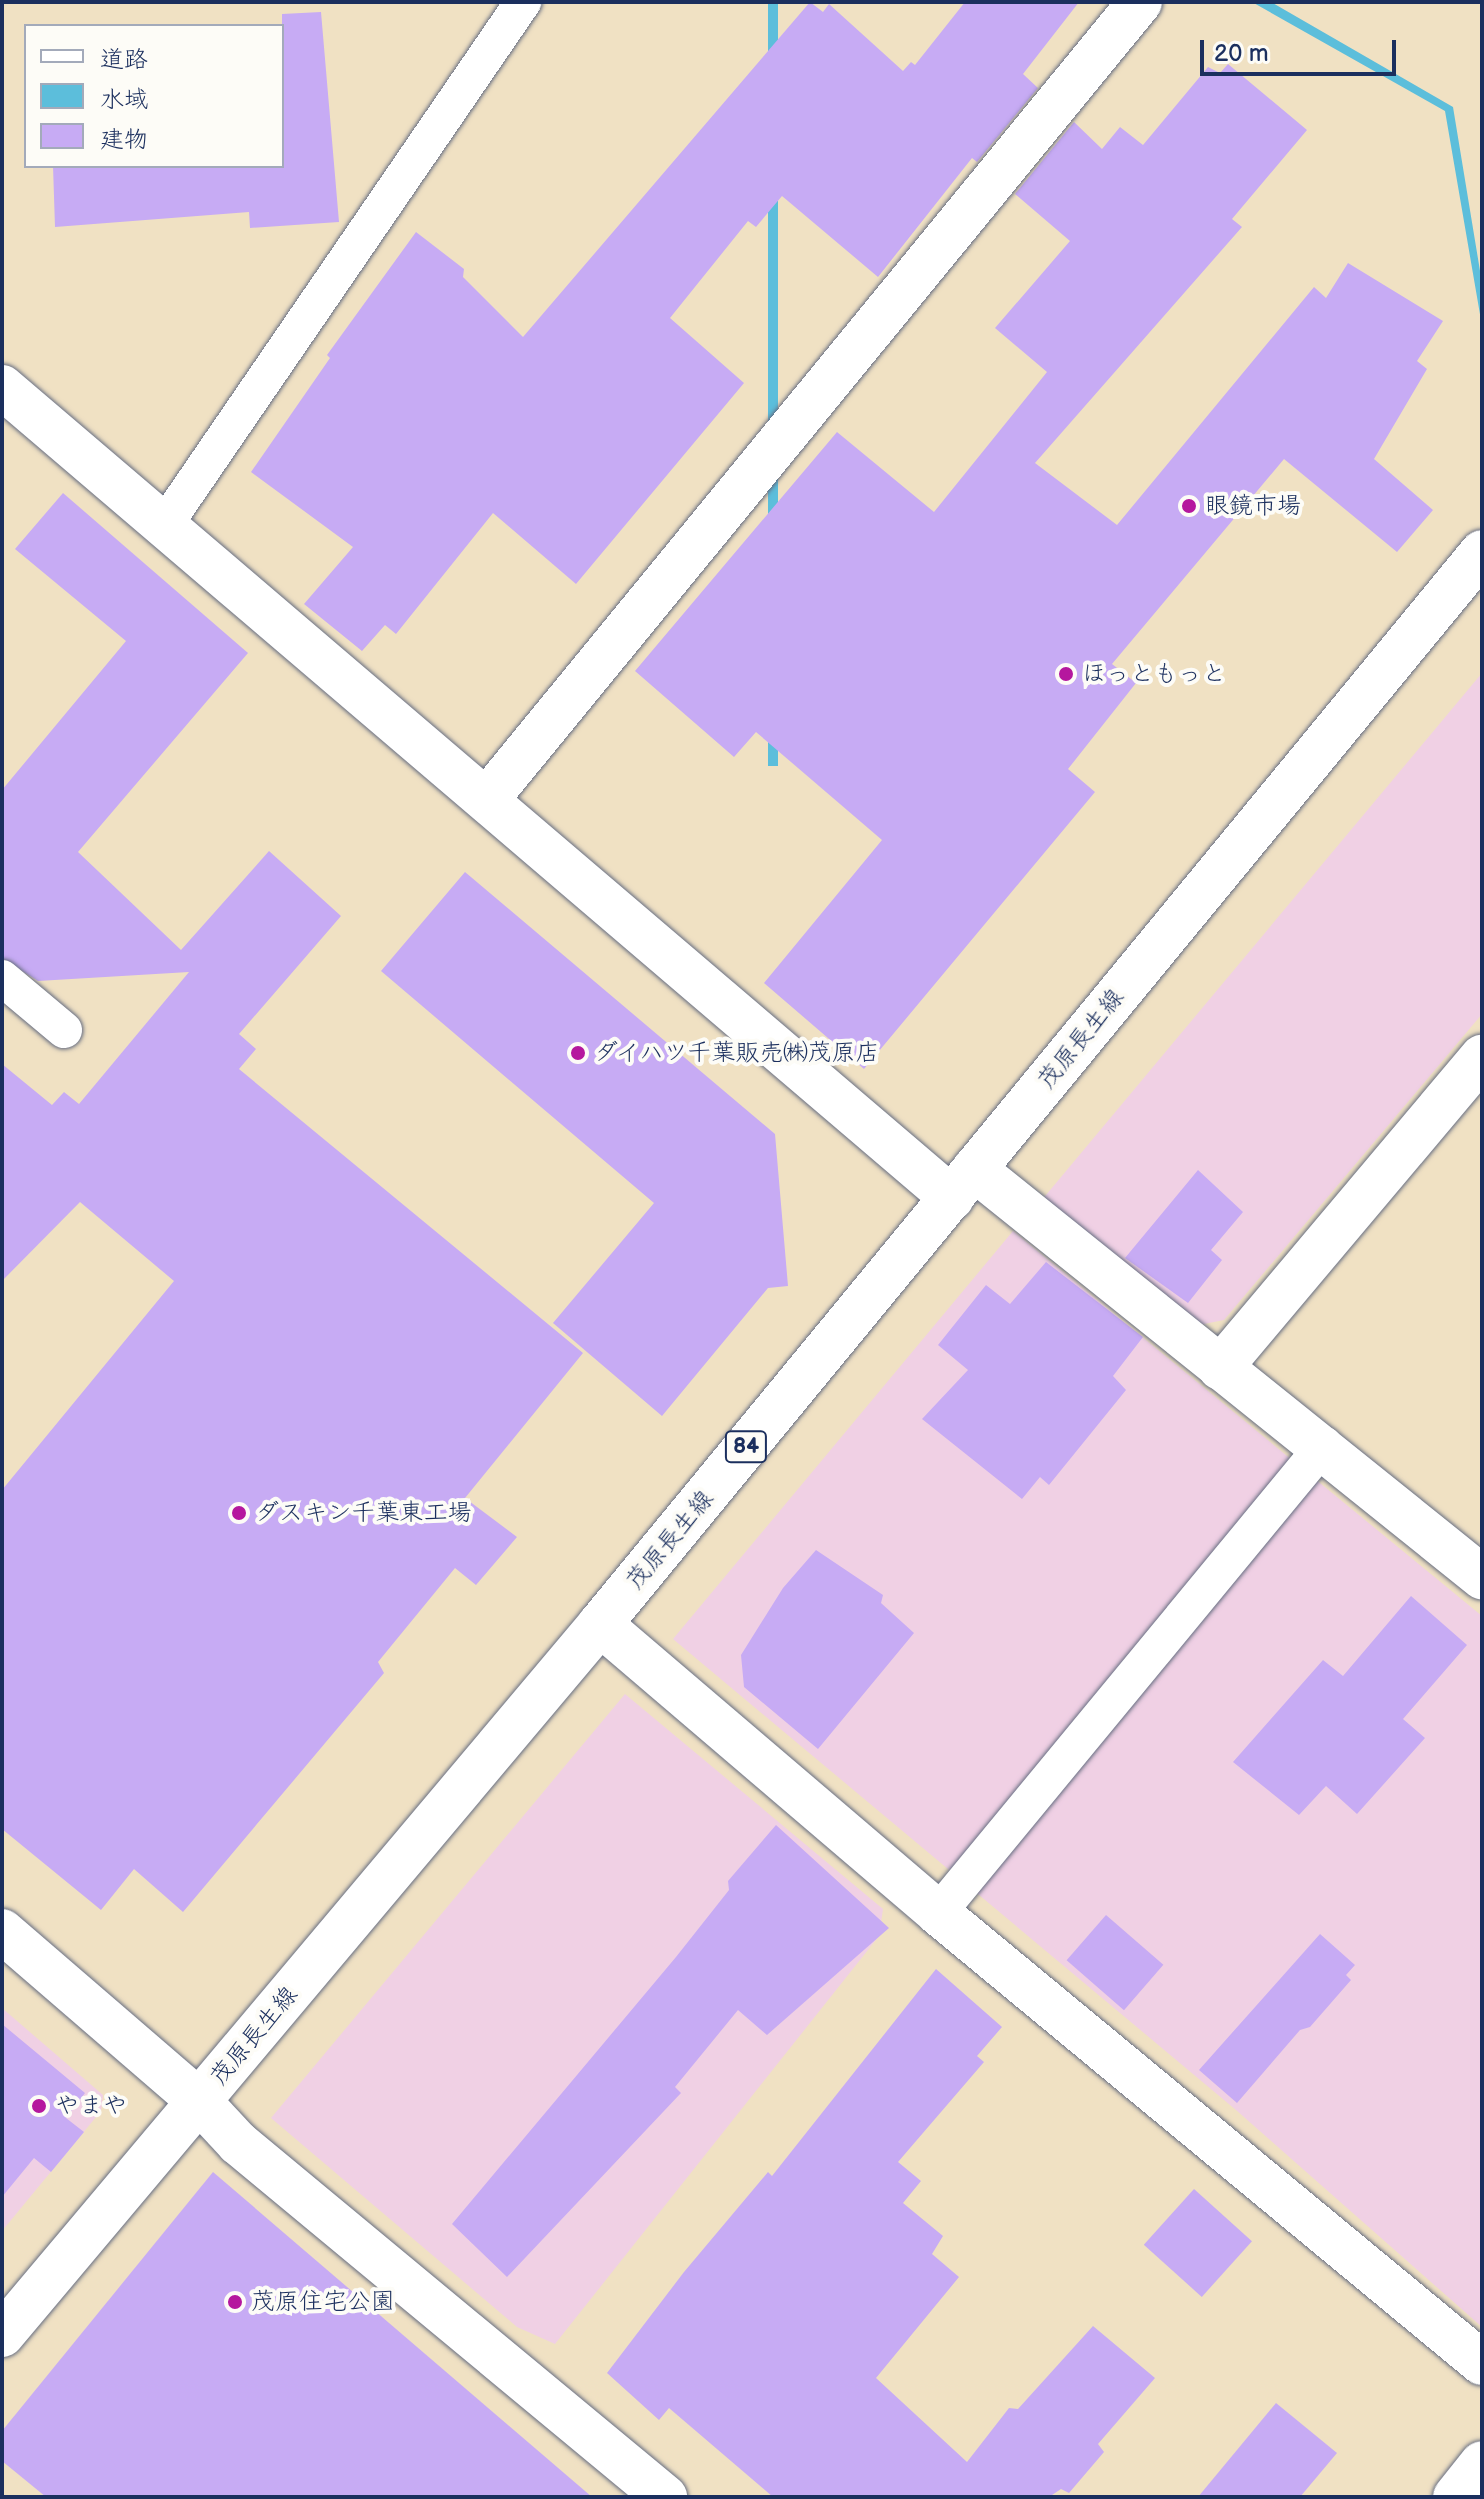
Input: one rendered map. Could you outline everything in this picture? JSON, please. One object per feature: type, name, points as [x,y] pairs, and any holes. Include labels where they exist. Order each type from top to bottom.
[{"type":"street","points":[[488,798],[1140,2]]},
{"type":"street","points":[[2,387],[166,523],[461,781],[488,798],[963,1183],[1324,1445],[1482,1577]]},
{"type":"street","name":"茂原長生線","points":[[2,2335],[600,1624],[1482,552]]},
{"type":"street","points":[[1220,1368],[1482,1057]]},
{"type":"street","points":[[600,1624],[938,1913],[1482,2363]]},
{"type":"street","points":[[2,1931],[199,2101],[238,2143],[665,2497]]},
{"type":"street","points":[[1455,2497],[1482,2463]]},
{"type":"lane","points":[[166,523],[523,2]]},
{"type":"lane","points":[[2,978],[64,1030]]},
{"type":"lane","points":[[938,1913],[1324,1445]]},
{"type":"shaded area","points":[[1482,673],[1482,1014],[1224,1320],[1194,1326],[1041,1201]]},
{"type":"shaded area","points":[[1013,1231],[1482,1616],[1482,2327],[1236,2110],[673,1639]]},
{"type":"shaded area","points":[[625,1694],[883,1909],[879,1936],[555,2344],[517,2327],[271,2118]]},
{"type":"shaded area","name":"やまや","points":[[2,2008],[103,2095],[101,2111],[2,2231]]},
{"type":"water","points":[[768,2],[778,2],[778,766],[768,766]]},
{"type":"water","points":[[1252,2],[1271,2],[1453,107],[1482,283],[1482,326],[1445,111]]},
{"type":"building","points":[[810,2],[823,12],[829,4],[903,71],[911,62],[915,65],[965,2],[1079,2],[1023,74],[1038,88],[977,162],[972,158],[878,277],[782,196],[756,227],[748,221],[670,318],[744,383],[576,584],[493,513],[396,634],[385,625],[362,651],[304,604],[353,547],[251,472],[330,358],[327,355],[416,232],[464,269],[463,277],[523,337]]},
{"type":"building","points":[[321,12],[339,222],[250,228],[249,212],[55,227],[53,168],[284,168],[282,14]]},
{"type":"building","points":[[1228,64],[1307,130],[1232,219],[1242,227],[1035,463],[1117,525],[1314,287],[1326,298],[1348,263],[1443,321],[1417,361],[1427,369],[1374,459],[1433,510],[1397,552],[1284,459],[1112,664],[1136,683],[1068,769],[1095,792],[864,1069],[764,983],[882,840],[756,732],[734,757],[635,671],[837,432],[934,512],[1047,372],[995,328],[1070,241],[1015,194],[1074,122],[1102,149],[1120,127],[1143,145],[1208,67],[1220,73]]},
{"type":"building","name":"ダスキン千葉東工場","points":[[63,493],[248,653],[78,852],[181,950],[269,851],[341,916],[239,1034],[256,1049],[239,1069],[583,1353],[465,1498],[517,1537],[476,1585],[455,1568],[378,1662],[384,1673],[183,1912],[134,1869],[101,1910],[2,1829],[2,1490],[174,1281],[80,1202],[2,1281],[2,1064],[52,1105],[64,1092],[79,1104],[189,972],[38,981],[2,958],[2,790],[126,641],[15,549]]},
{"type":"building","name":"ダイハツ千葉販売㈱茂原店","points":[[465,872],[775,1134],[788,1286],[768,1288],[662,1416],[553,1323],[654,1203],[381,971]]},
{"type":"building","points":[[1198,1170],[1243,1212],[1211,1250],[1222,1260],[1188,1303],[1125,1258]]},
{"type":"building","points":[[1046,1262],[1143,1337],[1113,1376],[1126,1390],[1049,1485],[1040,1477],[1022,1499],[922,1419],[968,1370],[938,1345],[986,1285],[1010,1304]]},
{"type":"building","points":[[816,1550],[883,1595],[881,1603],[914,1633],[818,1749],[744,1687],[741,1655],[783,1588]]},
{"type":"building","points":[[1411,1596],[1467,1645],[1403,1719],[1425,1738],[1357,1814],[1326,1786],[1299,1815],[1233,1762],[1323,1660],[1343,1676]]},
{"type":"building","points":[[776,1825],[889,1928],[767,2035],[738,2010],[675,2087],[681,2093],[507,2277],[452,2224],[676,1957],[729,1890],[728,1881]]},
{"type":"building","points":[[1106,1915],[1163,1965],[1124,2010],[1067,1960]]},
{"type":"building","points":[[1320,1934],[1355,1965],[1346,1975],[1351,1980],[1310,2027],[1300,2030],[1237,2103],[1199,2070]]},
{"type":"building","points":[[936,1969],[1002,2027],[977,2056],[984,2062],[898,2162],[921,2181],[903,2203],[943,2236],[932,2254],[959,2277],[876,2378],[967,2462],[1009,2408],[1018,2409],[1093,2326],[1155,2378],[1098,2444],[1104,2452],[1069,2493],[1061,2489],[1049,2497],[773,2497],[669,2408],[659,2420],[607,2373],[684,2272],[768,2172],[772,2176]]},
{"type":"building","name":"やまや","points":[[2,2024],[85,2093],[66,2118],[84,2132],[51,2172],[34,2158],[2,2197]]},
{"type":"building","name":"茂原住宅公園","points":[[213,2172],[592,2497],[46,2497],[2,2461],[2,2431]]},
{"type":"building","points":[[1194,2189],[1252,2241],[1202,2297],[1144,2245]]},
{"type":"building","points":[[1276,2403],[1337,2453],[1300,2497],[1198,2497]]},
{"type":"place","name":"眼鏡市場","points":[[1189,506]]},
{"type":"place","name":"ほっともっと","points":[[1066,674]]},
{"type":"place","name":"ダイハツ千葉販売㈱茂原店","points":[[578,1053]]},
{"type":"place","name":"ダスキン千葉東工場","points":[[239,1513]]},
{"type":"place","name":"やまや","points":[[39,2106]]},
{"type":"place","name":"茂原住宅公園","points":[[235,2302]]}]
